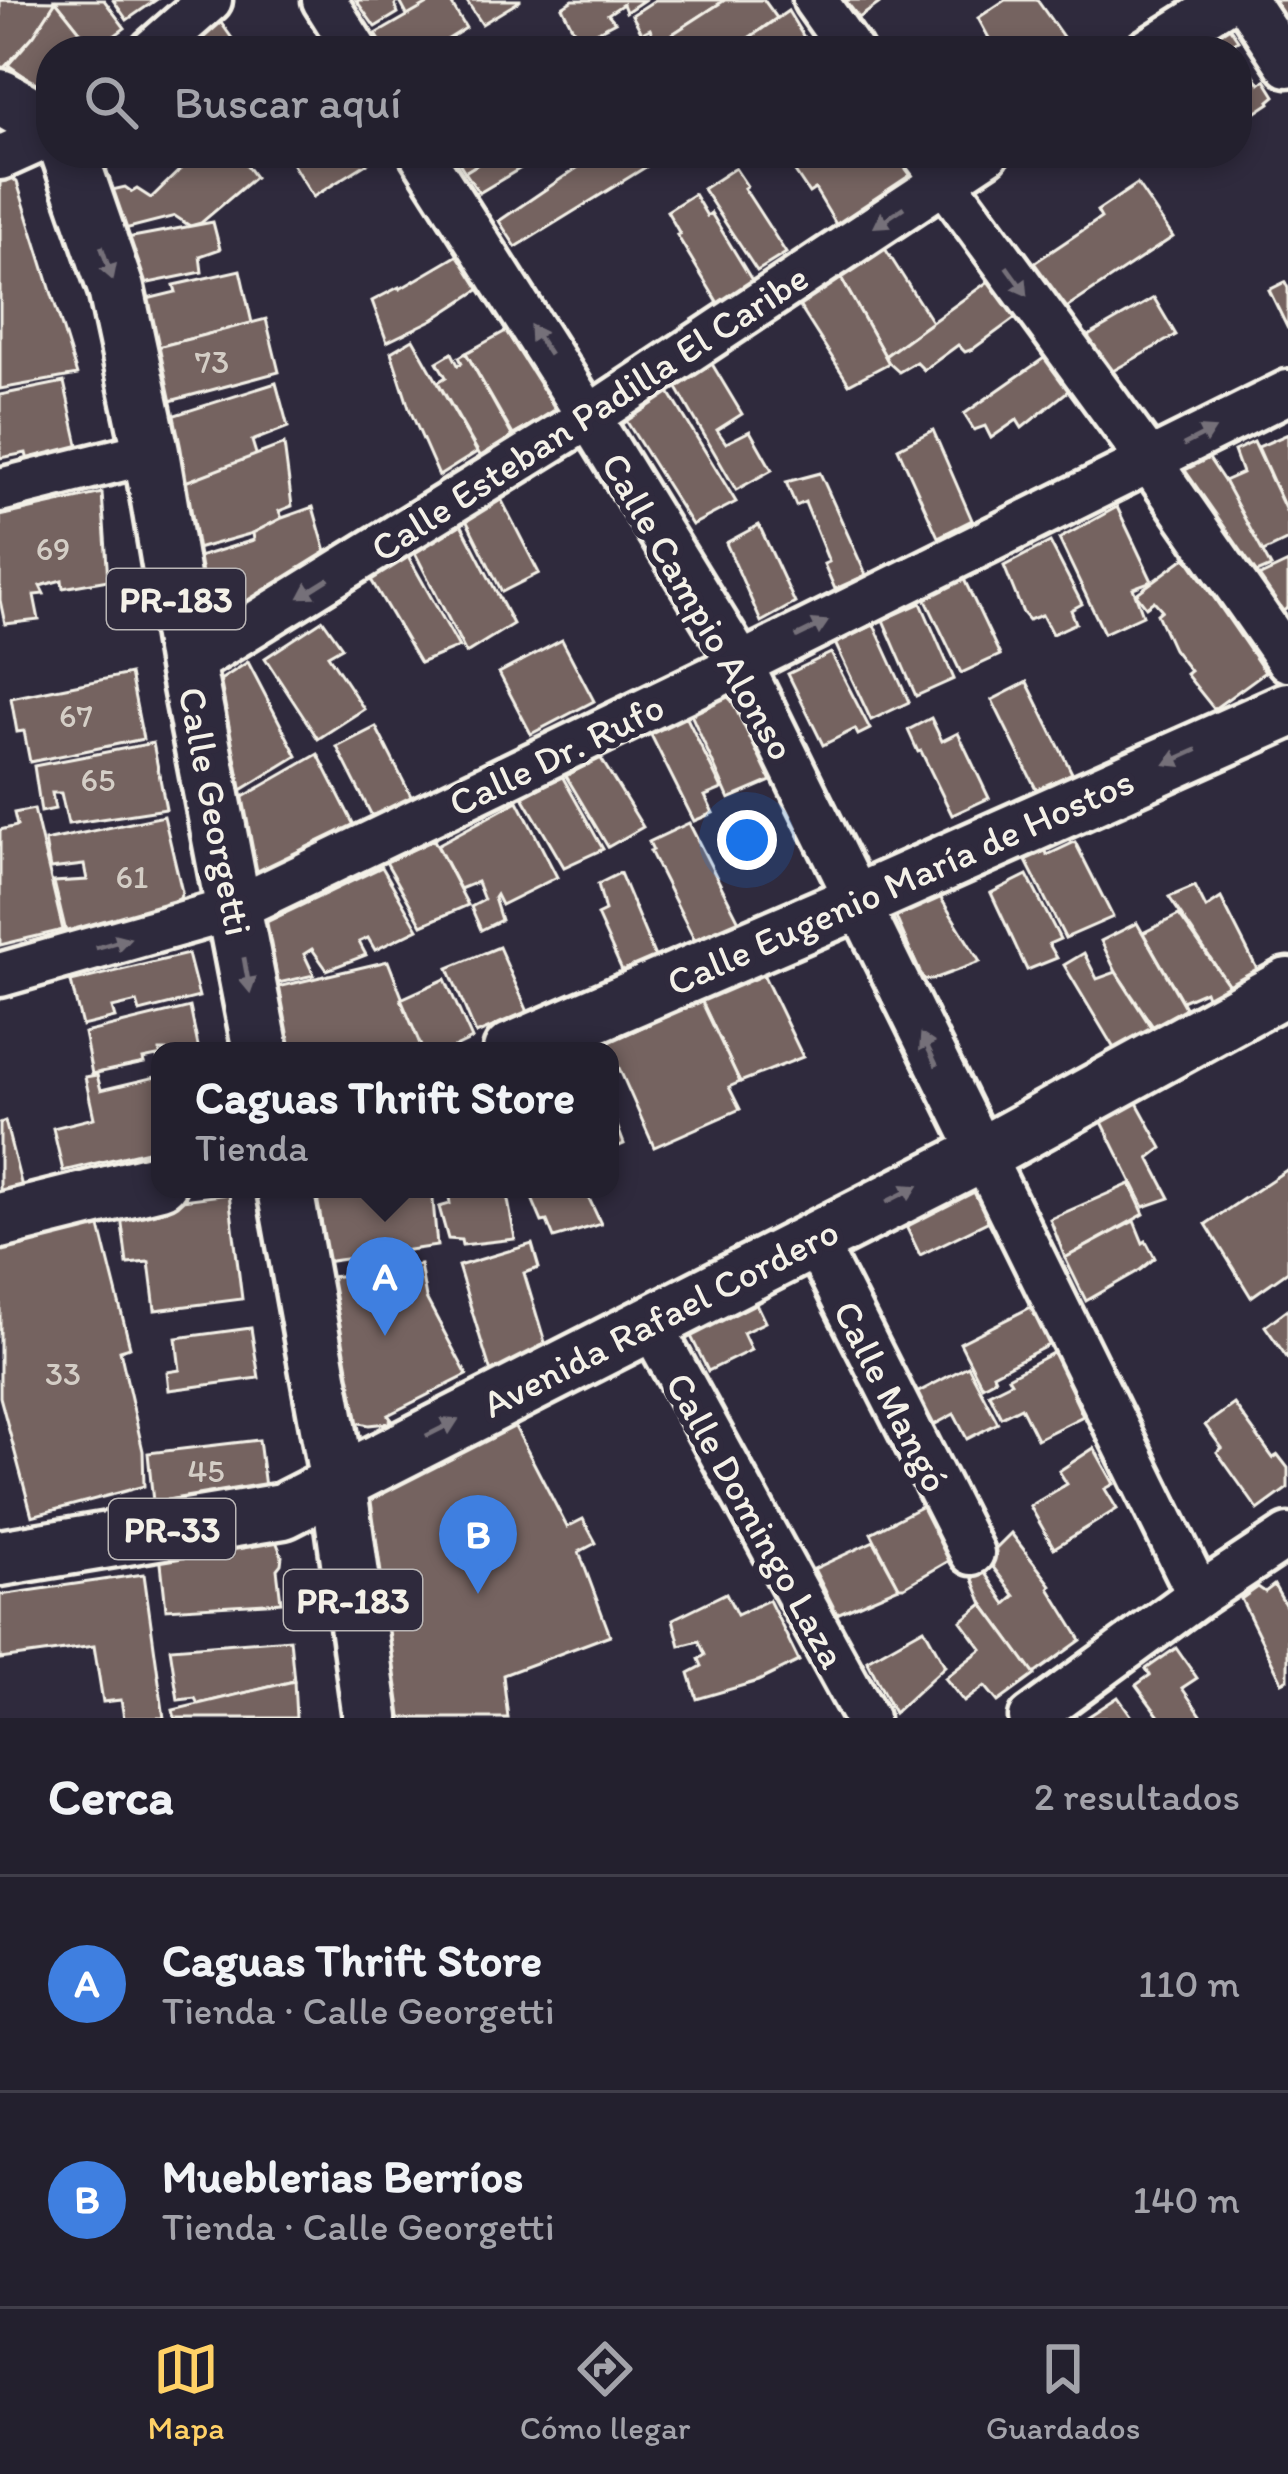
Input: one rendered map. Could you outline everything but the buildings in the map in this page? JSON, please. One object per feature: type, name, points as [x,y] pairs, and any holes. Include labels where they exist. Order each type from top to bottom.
[{"type":"main road","points":[[0,98],[36,118]]},
{"type":"main road","name":"Calle Georgetti","points":[[73,168],[116,289],[151,452],[259,1042]]},
{"type":"main road","name":"Calle Eugenio María de Hostos","points":[[532,1042],[1288,710]]},
{"type":"main road","name":"Avenida Rafael Cordero","points":[[0,1558],[283,1511],[980,1155],[1288,986]]},
{"type":"main road","points":[[0,1222],[151,1183]]},
{"type":"main road","name":"PR-183","points":[[287,1198],[338,1482],[370,1718]]},
{"type":"street","points":[[169,36],[210,0]]},
{"type":"street","points":[[323,0],[346,36]]},
{"type":"street","points":[[814,0],[840,36]]},
{"type":"street","points":[[1171,36],[1228,0]]},
{"type":"street","points":[[1245,0],[1288,65]]},
{"type":"street","points":[[0,158],[36,142]]},
{"type":"street","name":"Calle Campio Alonso","points":[[431,168],[741,664],[1199,1595]]},
{"type":"street","name":"Calle Esteban Padilla El Caribe","points":[[188,667],[590,417],[933,168]]},
{"type":"street","points":[[935,168],[1150,462],[1288,661]]},
{"type":"street","name":"Calle Dr. Rufo","points":[[0,974],[236,908],[1288,392]]},
{"type":"street","points":[[0,490],[151,452]]},
{"type":"street","name":"Calle Mangó","points":[[813,1239],[971,1553]]},
{"type":"street","name":"Calle Domingo Laza","points":[[649,1322],[866,1718]]},
{"type":"street","points":[[1030,1718],[1288,1536]]},
{"type":"place","name":"Caguas Thrift Store","points":[[385,1336]]},
{"type":"place","name":"Mueblerias Berríos","points":[[478,1594]]}]
